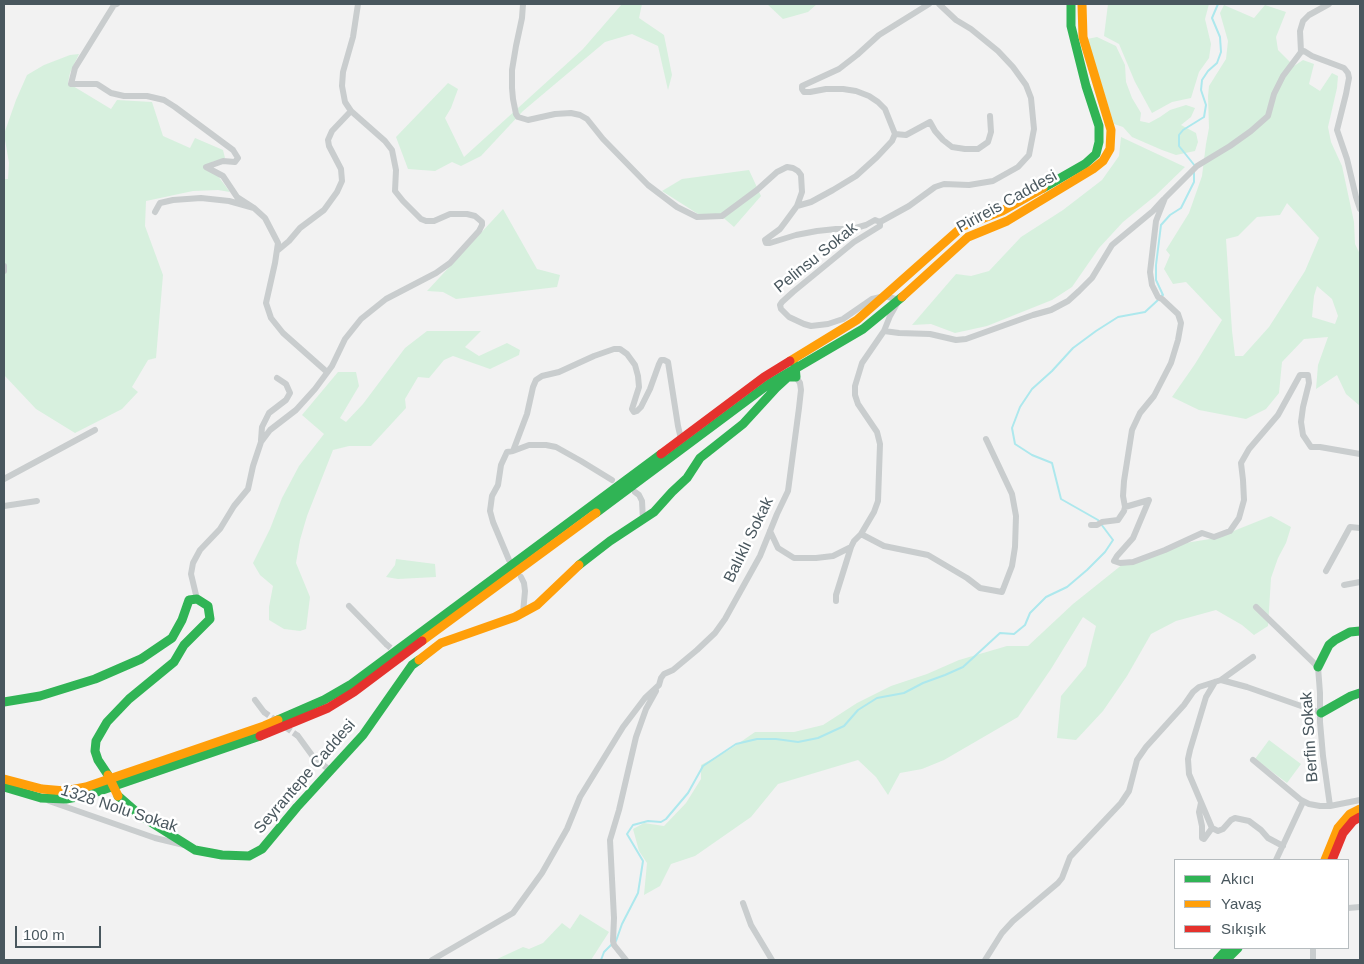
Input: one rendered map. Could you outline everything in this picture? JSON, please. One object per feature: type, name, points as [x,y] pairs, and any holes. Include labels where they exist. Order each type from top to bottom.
[{"type":"main road","name":"Pirireis Caddesi","points":[[794,364],[856,320],[964,226],[1002,211],[1086,164],[1096,154],[1099,142],[1099,126],[1086,86],[1071,26],[1071,4]]},
{"type":"main road","name":"Pirireis Caddesi","points":[[794,364],[863,329],[899,300],[968,237],[1008,221],[1093,170],[1102,161],[1110,150],[1111,130],[1083,37],[1079,4]]},
{"type":"main road","points":[[794,364],[796,377]]},
{"type":"main road","points":[[4,779],[42,790],[65,790],[86,787],[264,726],[324,700],[350,685],[764,377],[794,364]]},
{"type":"main road","points":[[4,787],[40,797],[66,799],[88,795],[267,734],[328,708],[354,692],[794,364]]},
{"type":"main road","name":"Seyrantepe Caddesi","points":[[197,599],[208,606],[210,619],[184,645],[174,662],[128,700],[107,722],[96,741],[95,752],[118,796],[141,816],[195,850],[222,855],[249,856],[262,849],[297,807],[364,736],[409,663],[441,643],[515,617],[536,605],[574,569],[610,540],[654,512],[687,478],[700,458],[743,424],[788,377],[796,377]]},
{"type":"main road","points":[[4,702],[40,696],[95,679],[141,659],[172,638],[182,620],[189,600],[197,599]]},
{"type":"main road","points":[[1318,667],[1329,645],[1350,632],[1360,631]]},
{"type":"main road","points":[[1321,713],[1343,700],[1360,693]]},
{"type":"main road","points":[[1325,859],[1338,828],[1350,814],[1360,816]]},
{"type":"main road","points":[[1332,859],[1348,826],[1360,816]]},
{"type":"main road","points":[[1217,960],[1227,949]]},
{"type":"main road","points":[[1226,960],[1237,949]]},
{"type":"street","points":[[117,4],[114,5],[75,68],[71,84],[97,84],[112,93],[124,96],[147,96],[164,100],[234,150],[238,158],[235,162],[223,161],[206,167],[223,176],[237,197],[254,208],[265,218],[270,226],[278,242],[266,303],[271,318],[283,333],[327,372]]},
{"type":"street","points":[[261,442],[270,430],[302,403],[315,389],[327,372],[345,338],[361,319],[386,299],[436,273],[454,258],[480,231],[482,226],[482,222],[475,216],[467,214],[450,214],[426,221],[421,219],[396,191],[396,170],[392,150],[385,141],[351,111],[345,102],[342,86],[343,72],[353,37],[358,4]]},
{"type":"street","points":[[523,4],[513,62],[512,88],[518,117],[528,120],[570,113],[580,115],[587,119],[603,139],[648,184],[677,207],[697,217],[722,216],[778,172],[787,167],[793,168],[801,175],[802,192],[797,206],[780,229],[765,240],[766,243],[817,231],[852,229],[875,220],[880,222],[909,206],[935,187],[944,184],[969,185],[993,181],[1018,167],[1029,155],[1034,130],[1031,98],[1026,86],[1013,67],[998,51],[971,29],[956,20],[940,4]]},
{"type":"street","points":[[797,206],[811,202],[856,176],[892,141],[895,134],[886,109],[869,96],[856,91],[842,89],[804,92],[802,86],[838,69],[879,35],[929,4]]},
{"type":"street","points":[[884,330],[899,333],[930,334],[956,340],[966,339],[1051,310],[1068,301],[1092,278],[1112,245],[1153,211],[1195,168],[1230,146],[1268,116],[1274,94],[1283,76],[1301,52],[1300,31],[1303,21],[1309,15],[1328,4]]},
{"type":"street","points":[[1301,52],[1304,51],[1344,68],[1348,73],[1349,78],[1337,130],[1347,158],[1360,209]]},
{"type":"street","points":[[277,251],[300,228],[324,210],[337,192],[342,181],[341,169],[329,146],[328,140],[332,131],[351,111]]},
{"type":"street","points":[[895,134],[906,135],[930,122],[935,131],[952,147],[978,149],[988,142],[991,132],[990,116]]},
{"type":"street","points":[[155,212],[160,202],[201,198],[229,200],[254,208]]},
{"type":"street","points":[[1097,524],[1118,520],[1124,512],[1124,481],[1132,430],[1140,413],[1154,396],[1172,363],[1178,340],[1181,323],[1178,314],[1160,298],[1152,285],[1150,272],[1156,221],[1165,198]]},
{"type":"street","name":"Pelinsu Sokak","points":[[880,222],[880,226],[854,242],[793,292],[780,306],[784,313],[796,321],[811,326],[843,319],[872,298],[885,296]]},
{"type":"street","points":[[4,266],[4,271]]},
{"type":"street","points":[[836,601],[836,594],[851,547],[874,512],[878,501],[880,444],[877,432],[858,404],[855,386],[862,363],[884,330],[899,300],[885,296]]},
{"type":"street","points":[[513,450],[527,414],[536,380],[542,376],[559,372],[614,349],[620,349],[627,354],[635,365],[639,388],[632,404],[634,412],[641,408],[661,360],[668,362],[678,426],[682,438]]},
{"type":"street","points":[[1125,507],[1149,500],[1133,538],[1114,561],[1120,563],[1134,562],[1202,534],[1214,537],[1230,531],[1239,518],[1244,500],[1241,463],[1249,448],[1278,415],[1300,375],[1308,375],[1309,383],[1301,422],[1303,435],[1311,447],[1360,454]]},
{"type":"street","name":"Balıklı Sokak","points":[[626,960],[614,943],[610,840],[636,737],[646,709],[660,685],[661,678],[716,633],[760,556],[788,491],[800,390],[800,383],[796,377]]},
{"type":"street","points":[[197,599],[191,574],[193,563],[200,550],[220,529],[234,506],[248,489],[261,442],[262,427],[269,413],[286,400],[290,393],[286,384],[277,378]]},
{"type":"street","points":[[4,479],[95,430]]},
{"type":"street","points":[[861,534],[884,546],[928,555],[980,588],[1002,592],[1012,566],[1016,516],[1012,494],[986,439]]},
{"type":"street","points":[[509,560],[490,511],[492,496],[498,485],[501,466],[507,452],[529,445],[556,447],[612,480]]},
{"type":"street","points":[[635,492],[642,501],[643,520]]},
{"type":"street","points":[[4,506],[37,501]]},
{"type":"street","points":[[1326,571],[1350,528],[1360,528]]},
{"type":"street","points":[[770,531],[778,548],[794,558],[833,556],[851,547]]},
{"type":"street","points":[[522,577],[525,591],[523,613]]},
{"type":"street","points":[[1344,585],[1360,582]]},
{"type":"street","points":[[349,606],[386,644]]},
{"type":"street","points":[[1256,608],[1318,667]]},
{"type":"street","points":[[988,959],[1002,933],[1013,921],[1058,883],[1062,878],[1070,857],[1121,803],[1129,791],[1137,760],[1193,692],[1199,687],[1218,681],[1253,658]]},
{"type":"street","name":"Berfin Sokak","points":[[1318,667],[1323,756],[1330,806]]},
{"type":"street","points":[[1218,681],[1247,688],[1321,713]]},
{"type":"street","points":[[1218,681],[1206,697],[1188,759],[1189,774],[1212,828],[1218,831],[1223,829],[1235,818],[1250,821],[1268,838],[1283,846]]},
{"type":"street","name":"Balıklı Sokak","points":[[432,960],[513,913],[542,873],[567,829],[580,797],[623,727],[645,698],[660,685]]},
{"type":"street","points":[[255,700],[264,712]]},
{"type":"street","points":[[298,736],[314,758],[331,771]]},
{"type":"street","points":[[1253,760],[1303,802],[1330,806],[1360,800]]},
{"type":"street","name":"1328 Nolu Sokak","points":[[40,797],[147,835],[190,847]]},
{"type":"street","points":[[1201,802],[1199,812],[1202,838],[1204,839],[1212,828]]},
{"type":"street","points":[[1276,859],[1303,802]]},
{"type":"street","points":[[743,903],[751,925],[772,960]]},
{"type":"green space","points":[[622,4],[642,4],[639,18],[664,35],[672,75],[668,90],[658,46],[632,34],[605,42],[523,111],[481,156],[461,166],[452,162],[435,171],[408,169],[396,137],[448,83],[458,89],[445,118],[464,157],[583,49]]},
{"type":"green space","points":[[767,4],[817,4],[808,12],[783,19]]},
{"type":"green space","points":[[1108,4],[1209,4],[1205,19],[1211,44],[1209,58],[1199,72],[1191,98],[1172,102],[1152,113],[1135,82],[1119,44],[1104,36]]},
{"type":"green space","points":[[1224,5],[1254,18],[1265,5],[1286,12],[1276,37],[1278,50],[1294,66],[1303,60],[1314,64],[1309,84],[1320,91],[1332,73],[1338,76],[1328,127],[1331,142],[1342,166],[1354,222],[1355,244],[1360,254],[1360,406],[1346,394],[1337,375],[1316,389],[1318,365],[1328,337],[1304,339],[1282,362],[1279,393],[1266,409],[1246,419],[1199,410],[1172,397],[1222,320],[1186,282],[1173,284],[1164,269],[1170,255],[1166,250],[1189,213],[1202,176],[1209,128],[1209,86],[1226,59],[1228,41],[1220,13]],"holes":[[[1287,203],[1319,238],[1305,271],[1269,327],[1243,356],[1235,356],[1226,239],[1238,236],[1257,217],[1280,215]],[[1317,286],[1332,299],[1338,316],[1335,324],[1312,317]]]},
{"type":"green space","points":[[1097,37],[1116,46],[1125,65],[1126,82],[1132,98],[1141,113],[1140,121],[1149,123],[1170,110],[1186,105],[1195,108],[1191,117],[1181,125],[1196,133],[1198,142],[1195,151],[1176,155],[1132,137],[1123,127],[1114,124],[1087,39]]},
{"type":"green space","points":[[79,54],[70,73],[68,83],[111,109],[117,100],[152,102],[163,136],[190,148],[195,138],[223,150],[225,158],[212,162],[212,168],[230,192],[218,190],[193,191],[146,201],[145,226],[163,275],[156,358],[148,360],[132,387],[138,392],[122,409],[75,433],[36,409],[4,375],[4,179],[8,179],[9,163],[4,134],[27,75],[44,65],[70,55]]},
{"type":"green space","points":[[1121,137],[1185,167],[1155,196],[1123,222],[1099,248],[1072,287],[1052,300],[987,326],[955,333],[931,324],[912,325],[956,274],[971,276],[989,271],[1021,237],[1063,210],[1102,180],[1119,156]]},
{"type":"green space","points":[[749,170],[761,196],[734,227],[719,214],[698,214],[662,191],[682,179]]},
{"type":"green space","points":[[503,209],[537,269],[560,275],[557,287],[456,299],[443,292],[427,291]]},
{"type":"green space","points":[[427,331],[481,331],[465,347],[479,356],[507,343],[520,350],[519,355],[490,369],[453,356],[444,360],[429,378],[418,377],[405,399],[406,408],[371,446],[349,446],[333,450],[307,516],[296,563],[310,597],[306,629],[300,631],[284,629],[269,620],[269,607],[273,586],[260,575],[253,563],[270,529],[282,498],[299,466],[324,434],[302,415],[338,372],[356,372],[359,386],[340,418],[346,422],[363,404],[405,348]]},
{"type":"green space","points":[[1271,516],[1291,527],[1271,578],[1268,626],[1254,635],[1242,625],[1216,610],[1176,621],[1151,634],[1127,676],[1103,711],[1076,740],[1057,738],[1061,696],[1086,666],[1096,626],[1083,617],[1051,669],[1018,717],[944,760],[922,769],[900,773],[888,795],[876,777],[858,760],[778,784],[751,817],[695,856],[671,864],[660,886],[644,895],[647,863],[639,851],[633,829],[644,823],[664,826],[686,803],[701,779],[701,765],[729,750],[755,732],[794,732],[823,725],[857,703],[891,686],[927,674],[959,660],[1007,646],[1028,646],[1073,604],[1123,564],[1179,544],[1216,538]]},
{"type":"green space","points":[[396,559],[435,564],[436,577],[398,579],[386,577],[395,565]]},
{"type":"green space","points":[[1269,740],[1301,764],[1287,783],[1255,759]]},
{"type":"green space","points":[[580,914],[609,932],[591,960],[495,960],[523,947],[529,949],[543,943],[562,923],[570,929]]},
{"type":"waterway","points":[[1195,166],[1179,146],[1179,135],[1183,130],[1204,117],[1206,105],[1201,90],[1202,80],[1217,63],[1221,52],[1220,37],[1212,18],[1218,4]]},
{"type":"waterway","points":[[1161,296],[1163,295],[1156,280],[1161,225],[1170,215],[1181,208],[1194,182],[1194,171]]},
{"type":"waterway","points":[[616,941],[622,924],[638,893],[643,861],[627,834],[633,825],[648,821],[661,822],[666,819],[688,793],[703,766],[736,744],[757,739],[798,742],[818,738],[844,726],[858,710],[877,698],[904,693],[963,667],[1000,633],[1014,634],[1025,625],[1030,613],[1046,597],[1067,587],[1105,552],[1113,540],[1098,520],[1061,499],[1052,463],[1032,455],[1015,444],[1012,428],[1020,407],[1032,389],[1073,348],[1118,317],[1145,312],[1158,300]]},
{"type":"waterway","points":[[601,960],[604,952],[612,944]]},
{"type":"tunnel","points":[[386,644],[406,661]]},
{"type":"tunnel","points":[[264,712],[298,736]]},
{"type":"traffic: fast","points":[[1043,188],[1085,164],[1096,154],[1099,142],[1099,126],[1086,86],[1071,26],[1071,4]]},
{"type":"traffic: fast","points":[[596,513],[769,384],[863,329],[902,297]]},
{"type":"traffic: fast","points":[[579,565],[610,541],[654,512],[687,478],[700,458],[743,424],[788,377],[796,377],[795,365]]},
{"type":"traffic: fast","points":[[278,720],[324,700],[350,685],[661,454]]},
{"type":"traffic: fast","points":[[4,702],[40,696],[95,679],[141,659],[172,638],[182,620],[189,600],[197,599],[208,606],[210,619],[184,645],[174,662],[129,699],[107,722],[96,741],[95,751],[98,760],[108,775]]},
{"type":"traffic: fast","points":[[1318,667],[1329,645],[1350,632],[1360,631]]},
{"type":"traffic: fast","points":[[118,796],[141,816],[195,850],[222,855],[249,856],[262,849],[297,807],[363,735],[412,665],[419,660]]},
{"type":"traffic: fast","points":[[1321,713],[1360,693]]},
{"type":"traffic: fast","points":[[4,787],[41,798],[66,799],[88,795],[260,736]]},
{"type":"traffic: fast","points":[[1217,960],[1227,949]]},
{"type":"traffic: fast","points":[[1226,960],[1237,949]]},
{"type":"traffic: slow","points":[[902,297],[968,237],[1007,221],[1103,161],[1110,149],[1111,130],[1083,37],[1082,4]]},
{"type":"traffic: slow","points":[[790,361],[857,320],[963,226],[1002,211],[1043,188]]},
{"type":"traffic: slow","points":[[422,641],[596,513]]},
{"type":"traffic: slow","points":[[419,660],[441,643],[515,617],[537,605],[579,565]]},
{"type":"traffic: slow","points":[[4,779],[42,789],[65,791],[86,787],[278,720]]},
{"type":"traffic: slow","points":[[108,775],[118,796]]},
{"type":"traffic: slow","points":[[1325,859],[1338,828],[1350,814],[1360,809]]},
{"type":"traffic: jam","points":[[661,454],[764,377],[790,361]]},
{"type":"traffic: jam","points":[[260,736],[328,708],[354,692],[422,641]]},
{"type":"traffic: jam","points":[[1332,859],[1343,833],[1353,821],[1360,817]]}]
